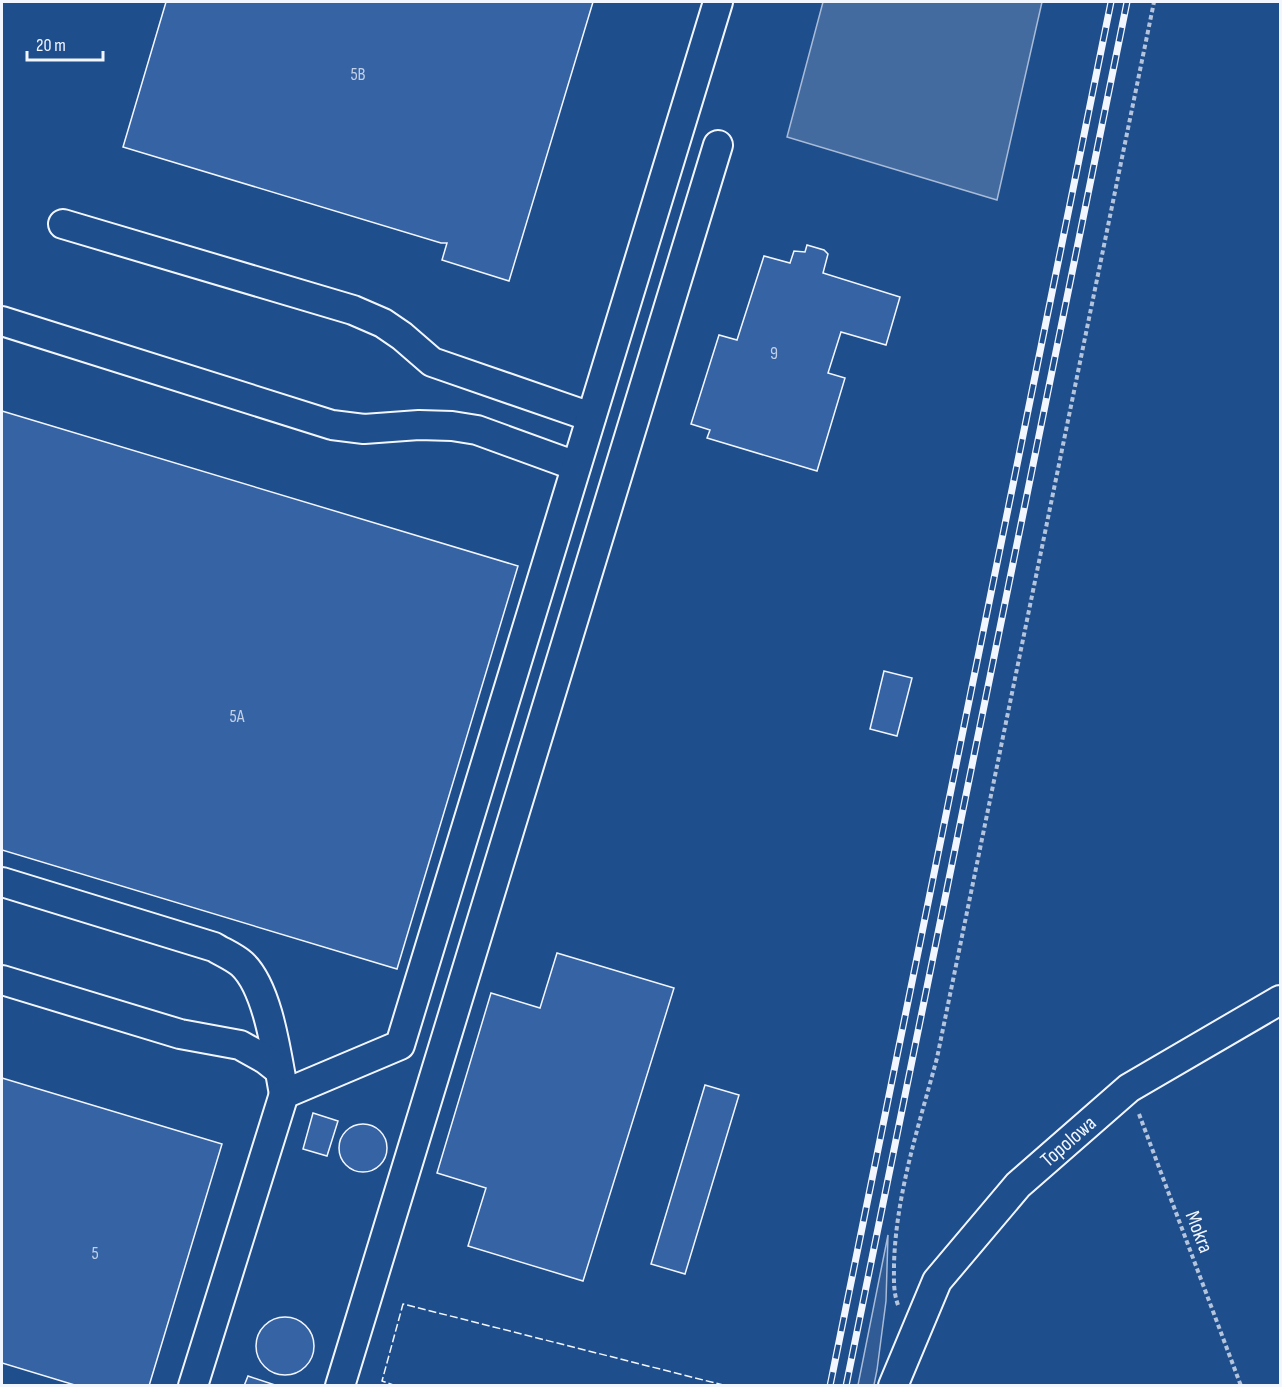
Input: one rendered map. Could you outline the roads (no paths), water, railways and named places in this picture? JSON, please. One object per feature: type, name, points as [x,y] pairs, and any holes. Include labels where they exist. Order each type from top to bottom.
[{"type":"street","points":[[282,1082],[400,1045],[717,2]]},
{"type":"street","points":[[340,1386],[718,145]]},
{"type":"street","points":[[63,224],[353,310],[382,323],[402,336],[432,363],[591,417]]},
{"type":"street","points":[[2,321],[332,425],[364,429],[419,425],[452,426],[477,430],[576,466]]},
{"type":"street","points":[[2,882],[214,947],[242,964],[258,988],[270,1026],[282,1082],[193,1386]]},
{"type":"street","points":[[2,980],[180,1034],[240,1045],[265,1059],[282,1082]]},
{"type":"street","name":"Topolowa","points":[[893,1386],[937,1281],[1018,1185],[1129,1088],[1281,1000]]},
{"type":"railway","points":[[830,1386],[1111,2]]},
{"type":"railway","points":[[846,1386],[1127,2]]}]
